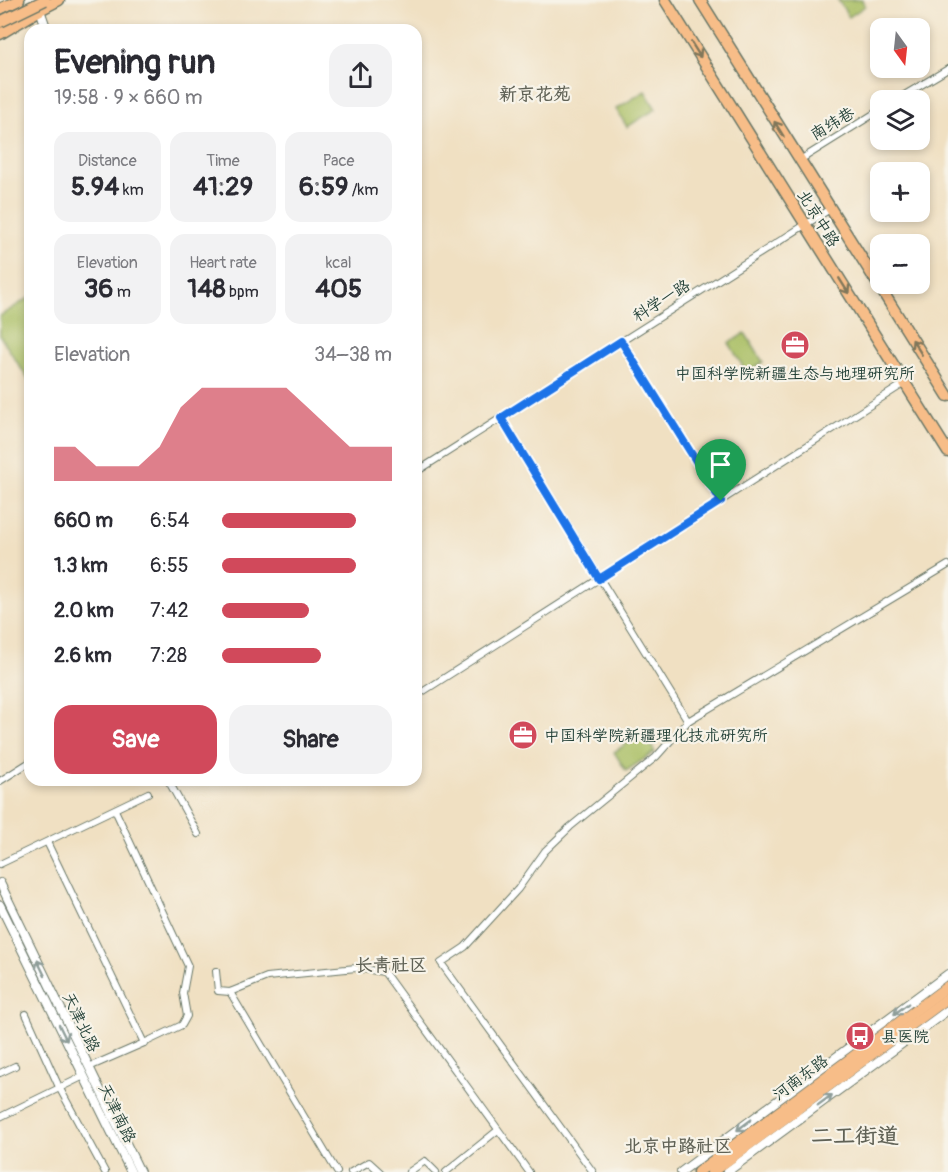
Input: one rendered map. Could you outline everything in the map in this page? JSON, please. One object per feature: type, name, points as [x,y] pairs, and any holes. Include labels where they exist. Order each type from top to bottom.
[{"type":"main road","points":[[0,5],[19,0]]},
{"type":"main road","points":[[0,10],[19,0]]},
{"type":"main road","points":[[0,22],[40,3],[60,0]]},
{"type":"main road","name":"北京中路","points":[[665,0],[948,452]]},
{"type":"main road","name":"北京中路","points":[[700,0],[948,396]]},
{"type":"main road","points":[[0,32],[40,3]]},
{"type":"main road","name":"河南东路","points":[[721,1168],[948,986]]},
{"type":"main road","name":"河南东路","points":[[699,1172],[721,1168],[948,998]]},
{"type":"street","points":[[40,3],[45,24]]},
{"type":"street","points":[[913,90],[948,69]]},
{"type":"street","name":"南纬巷","points":[[799,161],[870,116]]},
{"type":"street","name":"科学一路","points":[[422,468],[830,209]]},
{"type":"street","points":[[621,341],[721,501]]},
{"type":"street","points":[[422,692],[905,383]]},
{"type":"street","points":[[501,418],[688,721]]},
{"type":"street","points":[[593,1172],[441,963],[465,947],[562,835],[656,757],[688,721],[948,565]]},
{"type":"street","points":[[0,780],[24,766]]},
{"type":"street","points":[[171,786],[198,834]]},
{"type":"street","points":[[0,864],[148,794]]},
{"type":"street","points":[[89,1067],[182,1026],[187,1016],[183,993],[188,966],[115,810]]},
{"type":"street","points":[[47,842],[144,1043]]},
{"type":"street","name":"天津北路","points":[[1,887],[140,1172]]},
{"type":"street","name":"天津南路","points":[[0,905],[131,1172]]},
{"type":"street","points":[[216,971],[218,991],[230,992],[267,977],[356,968],[384,972],[529,1172]]},
{"type":"street","points":[[681,1172],[948,974]]},
{"type":"street","points":[[230,992],[337,1172]]},
{"type":"street","points":[[721,1168],[948,1010]]},
{"type":"street","points":[[26,1014],[59,1087],[105,1172]]},
{"type":"street","points":[[0,1073],[15,1066]]},
{"type":"street","points":[[0,1117],[84,1076]]},
{"type":"street","points":[[446,1172],[498,1131]]},
{"type":"street","points":[[409,1172],[425,1161],[436,1172]]},
{"type":"street","points":[[351,1172],[369,1162],[380,1172]]},
{"type":"green space","points":[[838,0],[862,0],[865,6],[849,17]]},
{"type":"green space","points":[[645,91],[656,109],[627,127],[616,109]]},
{"type":"green space","points":[[24,301],[24,373],[0,336],[0,316]]},
{"type":"green space","points":[[745,333],[763,362],[746,372],[729,343]]},
{"type":"green space","points":[[643,733],[655,752],[626,771],[614,752]]},
{"type":"place","name":"中国科学院新疆生态与地理研究所","points":[[795,345]]},
{"type":"place","name":"中国科学院新疆理化技术研究所","points":[[523,735]]},
{"type":"place","name":"县医院","points":[[860,1036]]},
{"type":"district","name":"新京花苑","points":[[535,94]]},
{"type":"district","name":"长青社区","points":[[391,965]]},
{"type":"district","name":"二工街道","points":[[855,1135]]},
{"type":"district","name":"北京中路社区","points":[[678,1146]]},
{"type":"route","points":[[621,341],[721,501],[599,579],[501,418],[621,341]]}]
